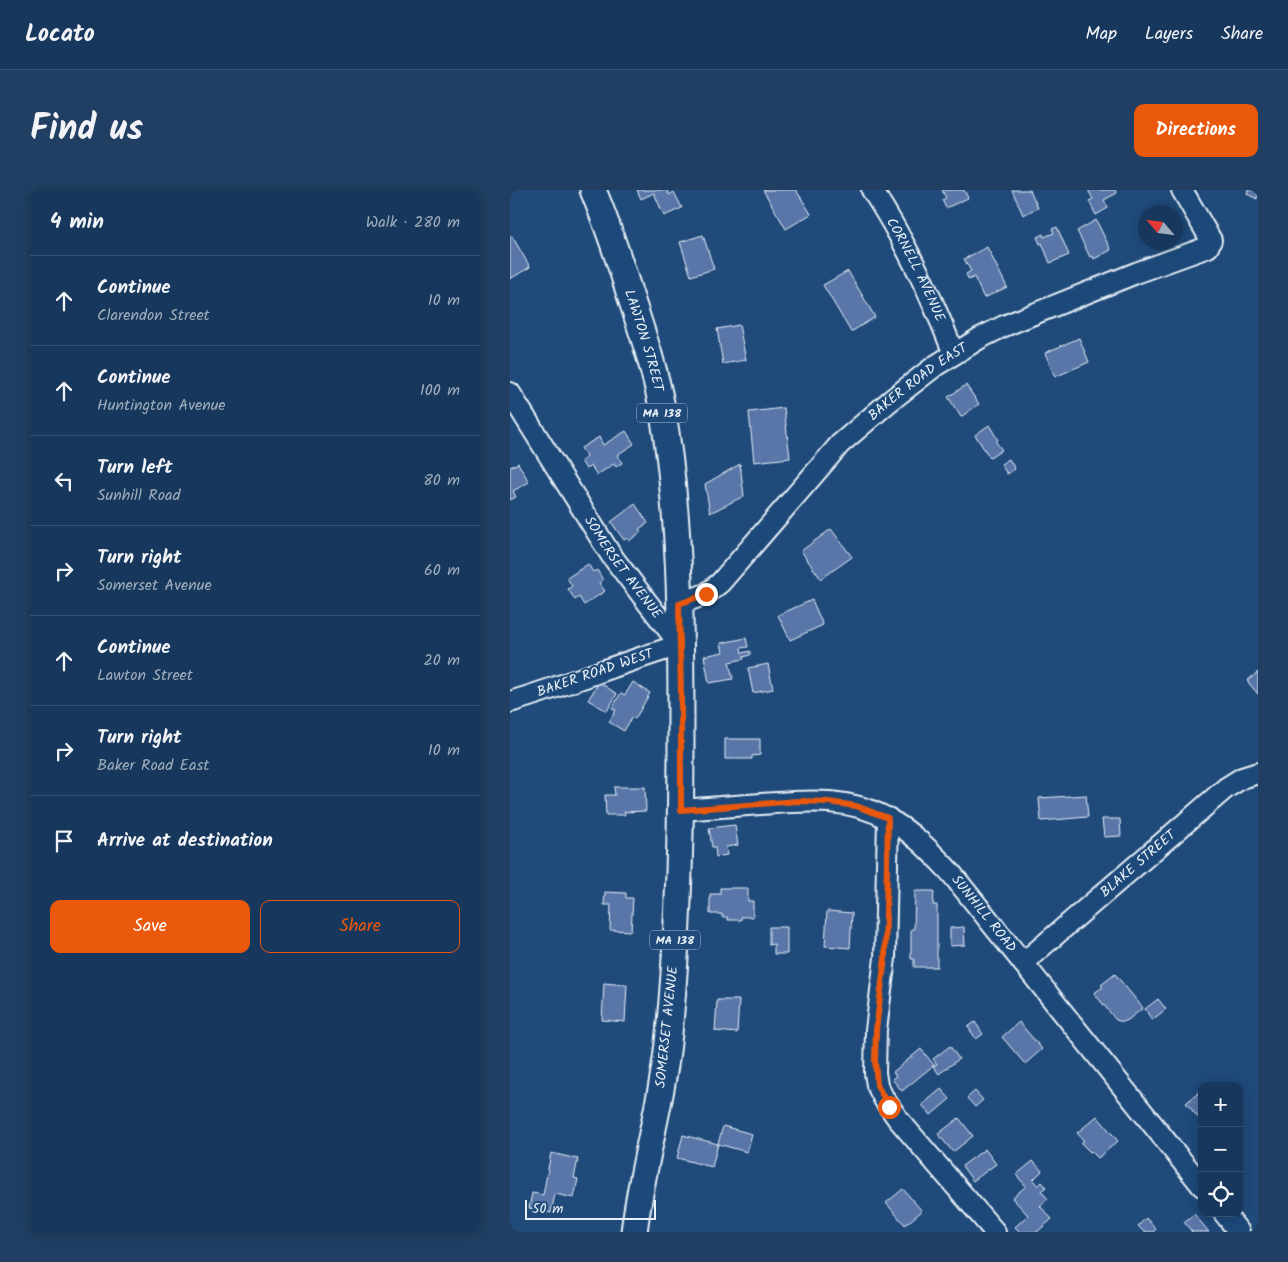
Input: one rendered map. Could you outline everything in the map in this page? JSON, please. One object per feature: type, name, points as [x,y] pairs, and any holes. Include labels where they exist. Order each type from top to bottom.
[{"type":"main road","name":"LAWTON STREET","points":[[592,190],[607,224],[643,335],[661,406],[672,479],[678,560],[680,645]]},
{"type":"main road","name":"SOMERSET AVENUE","points":[[634,1232],[638,1200],[656,1117],[669,1034],[681,810],[680,645]]},
{"type":"street","name":"CORNELL AVENUE","points":[[872,190],[900,238],[942,323],[954,354]]},
{"type":"street","name":"BAKER ROAD EAST","points":[[679,604],[706,594],[720,583],[840,444],[912,383],[954,354],[1004,326],[1120,279],[1208,247],[1211,240],[1182,190]]},
{"type":"street","name":"SOMERSET AVENUE","points":[[510,393],[612,555],[680,645]]},
{"type":"street","name":"BAKER ROAD WEST","points":[[510,702],[588,676],[634,658],[680,645]]},
{"type":"street","name":"BLAKE STREET","points":[[1023,963],[1226,788],[1242,778],[1258,773]]},
{"type":"street","name":"SUNHILL ROAD","points":[[681,810],[798,801],[828,802],[856,806],[888,818],[912,835],[952,874],[1198,1181]]},
{"type":"street","points":[[888,818],[886,943],[876,1030],[875,1073],[877,1085],[898,1119],[995,1232]]},
{"type":"street","points":[[1227,1217],[1239,1232]]},
{"type":"building","points":[[637,190],[667,190],[669,195],[674,192],[682,208],[664,216],[654,193],[641,199]]},
{"type":"building","points":[[763,190],[796,190],[811,214],[786,229]]},
{"type":"building","points":[[942,190],[964,190],[968,198],[946,208],[942,200],[946,198]]},
{"type":"building","points":[[1012,190],[1030,190],[1038,208],[1023,215]]},
{"type":"building","points":[[1088,190],[1115,190],[1117,193],[1104,200],[1108,208],[1096,215],[1089,201],[1093,199]]},
{"type":"building","points":[[1248,190],[1258,190],[1257,199],[1247,194]]},
{"type":"building","points":[[1096,220],[1111,250],[1094,259],[1093,256],[1090,257],[1077,231]]},
{"type":"building","points":[[1057,227],[1069,255],[1050,263],[1042,243],[1040,244],[1037,237],[1043,234],[1044,237],[1054,233],[1052,229]]},
{"type":"building","points":[[703,235],[714,269],[691,276],[680,242]]},
{"type":"building","points":[[512,236],[530,267],[510,279],[510,237]]},
{"type":"building","points":[[987,247],[1007,287],[984,298],[974,277],[969,280],[966,274],[971,271],[964,259]]},
{"type":"building","points":[[848,271],[875,317],[851,332],[823,285]]},
{"type":"building","points":[[739,325],[746,360],[723,364],[717,329]]},
{"type":"building","points":[[1079,338],[1089,362],[1055,377],[1045,353]]},
{"type":"building","points":[[966,385],[979,404],[961,417],[948,397]]},
{"type":"building","points":[[784,408],[790,458],[754,462],[749,412]]},
{"type":"building","points":[[989,425],[998,440],[996,442],[1002,450],[990,458],[975,435]]},
{"type":"building","points":[[626,431],[634,444],[617,455],[622,463],[616,467],[614,464],[597,475],[591,466],[586,469],[581,461],[587,457],[581,448],[599,437],[603,445]]},
{"type":"building","points":[[1009,459],[1015,469],[1007,474],[1001,464]]},
{"type":"building","points":[[518,463],[529,482],[513,491],[516,497],[510,500],[510,467]]},
{"type":"building","points":[[740,464],[744,496],[710,513],[705,484]]},
{"type":"building","points":[[635,504],[648,523],[639,529],[641,532],[629,541],[627,538],[624,540],[611,522]]},
{"type":"building","points":[[831,529],[852,557],[821,579],[801,551]]},
{"type":"building","points":[[588,564],[593,572],[597,570],[603,580],[599,583],[605,591],[584,605],[579,597],[575,600],[568,589],[572,586],[567,578]]},
{"type":"building","points":[[812,600],[823,625],[790,640],[778,615]]},
{"type":"building","points":[[746,638],[748,647],[741,648],[742,653],[750,651],[750,655],[743,657],[744,659],[729,662],[733,679],[709,683],[704,656],[723,652],[721,643]]},
{"type":"building","points":[[768,664],[773,689],[753,693],[748,668]]},
{"type":"building","points":[[1258,672],[1258,694],[1247,681]]},
{"type":"building","points":[[599,682],[617,694],[607,711],[588,700]]},
{"type":"building","points":[[633,682],[650,693],[635,719],[632,717],[624,731],[609,722],[616,710],[612,708],[621,693],[625,695]]},
{"type":"building","points":[[725,739],[760,739],[760,755],[752,756],[752,759],[725,759]]},
{"type":"building","points":[[614,787],[645,787],[646,811],[624,812],[625,815],[606,815],[605,795],[615,795]]},
{"type":"building","points":[[1086,795],[1088,817],[1041,821],[1039,798]]},
{"type":"building","points":[[1102,819],[1120,819],[1121,836],[1104,837]]},
{"type":"building","points":[[735,825],[738,845],[726,847],[727,855],[716,857],[715,847],[712,847],[709,828]]},
{"type":"building","points":[[720,888],[748,888],[748,901],[753,901],[753,917],[741,917],[741,920],[728,920],[727,917],[722,917],[722,914],[710,914],[710,894],[720,894]]},
{"type":"building","points":[[915,891],[934,891],[933,905],[937,905],[937,967],[914,967],[914,959],[911,959],[911,929],[914,929]]},
{"type":"building","points":[[605,892],[626,893],[626,898],[633,898],[631,931],[610,930],[611,905],[604,905]]},
{"type":"building","points":[[827,911],[852,913],[850,948],[825,946]]},
{"type":"building","points":[[769,927],[787,927],[787,954],[774,954],[774,944],[769,945]]},
{"type":"building","points":[[964,927],[965,945],[950,946],[950,928]]},
{"type":"building","points":[[1115,974],[1143,1008],[1123,1022],[1116,1020],[1094,993],[1103,987],[1101,985]]},
{"type":"building","points":[[604,983],[627,985],[625,1022],[602,1020]]},
{"type":"building","points":[[1158,999],[1166,1009],[1152,1020],[1145,1009]]},
{"type":"building","points":[[717,1000],[739,1000],[737,1033],[715,1031]]},
{"type":"building","points":[[975,1022],[983,1034],[976,1039],[968,1027]]},
{"type":"building","points":[[1019,1022],[1042,1049],[1025,1064],[1002,1037]]},
{"type":"building","points":[[950,1046],[959,1059],[939,1074],[933,1066],[937,1064],[933,1059]]},
{"type":"building","points":[[921,1049],[934,1065],[902,1091],[892,1079],[896,1076],[893,1072]]},
{"type":"building","points":[[941,1089],[950,1099],[931,1115],[922,1105]]},
{"type":"building","points":[[975,1091],[983,1100],[975,1107],[967,1098]]},
{"type":"building","points":[[1198,1093],[1198,1117],[1186,1103]]},
{"type":"building","points":[[1097,1116],[1118,1141],[1098,1158],[1081,1143],[1084,1141],[1077,1133]]},
{"type":"building","points":[[959,1118],[973,1136],[953,1152],[938,1134]]},
{"type":"building","points":[[723,1126],[752,1134],[747,1152],[718,1144]]},
{"type":"building","points":[[683,1135],[718,1144],[712,1167],[677,1158]]},
{"type":"building","points":[[985,1149],[996,1164],[973,1181],[962,1166]]},
{"type":"building","points":[[551,1153],[578,1159],[574,1178],[578,1179],[574,1198],[555,1194],[551,1213],[529,1208],[532,1193],[543,1195]]},
{"type":"building","points":[[1033,1161],[1042,1171],[1033,1180],[1038,1186],[1042,1182],[1046,1187],[1041,1191],[1048,1199],[1040,1206],[1052,1219],[1037,1232],[1020,1232],[1015,1227],[1028,1215],[1012,1198],[1026,1186],[1016,1175]]},
{"type":"building","points":[[903,1189],[922,1211],[905,1225],[886,1203]]},
{"type":"building","points":[[1194,1214],[1209,1232],[1192,1232],[1184,1222]]},
{"type":"building","points":[[1146,1218],[1156,1229],[1153,1232],[1144,1232],[1138,1226]]},
{"type":"route","points":[[706,594],[679,604],[681,810],[798,801],[828,802],[856,806],[888,818],[886,943],[876,1030],[875,1073],[877,1085],[889,1107]]}]
